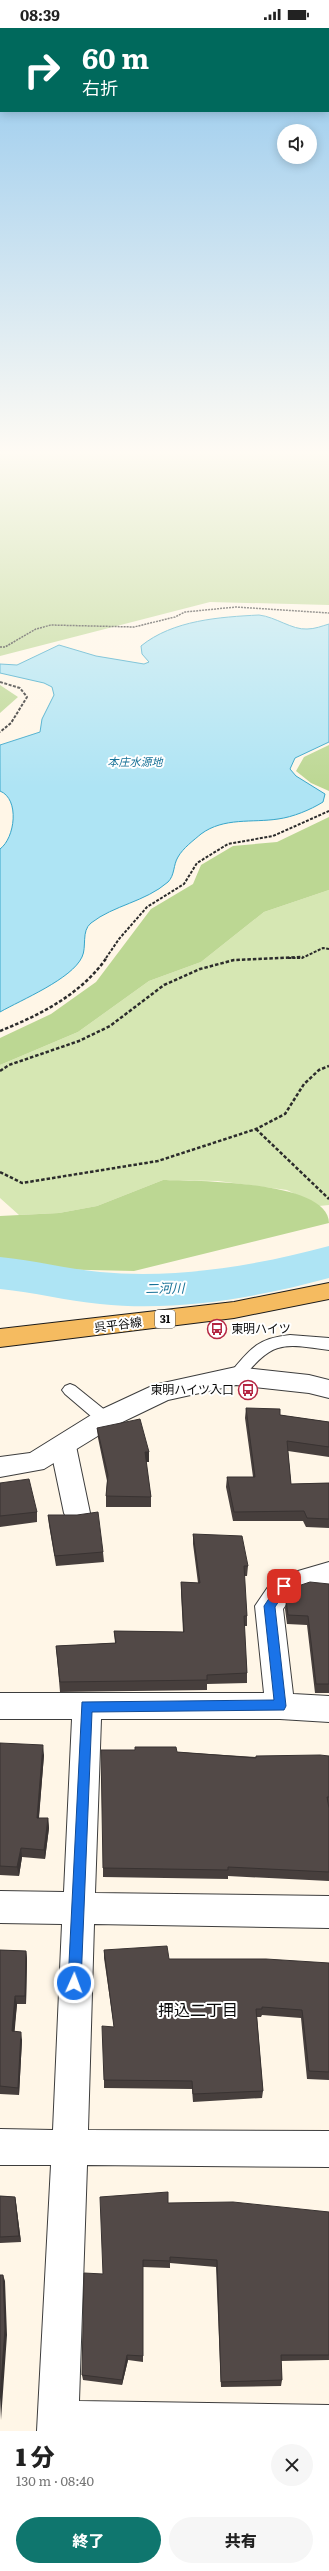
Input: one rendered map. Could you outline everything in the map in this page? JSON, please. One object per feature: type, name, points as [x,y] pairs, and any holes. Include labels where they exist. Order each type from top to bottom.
[{"type":"main road","name":"呉平谷線","points":[[0,1338],[234,1310],[329,1291]]},
{"type":"street","points":[[0,1467],[35,1462],[105,1419],[163,1392],[236,1376],[309,1384],[329,1389]]},
{"type":"street","points":[[63,1446],[77,1513]]},
{"type":"street","points":[[280,1706],[269,1606],[284,1586],[314,1575],[329,1573]]},
{"type":"street","points":[[0,1706],[280,1706],[329,1709]]},
{"type":"street","points":[[87,1706],[77,1908],[58,2425],[329,2426]]},
{"type":"street","points":[[0,1907],[329,1912]]},
{"type":"street","points":[[0,2147],[68,2149],[329,2149]]},
{"type":"lane","points":[[236,1376],[254,1353],[270,1343],[304,1340],[329,1344]]},
{"type":"lane","points":[[70,1390],[105,1419]]},
{"type":"path","points":[[0,647],[5,647],[36,628],[50,625],[134,627],[175,617],[185,612],[236,607],[329,613]]},
{"type":"path","points":[[0,682],[17,685],[24,689],[27,697],[11,723],[0,732]]},
{"type":"path","points":[[0,1031],[41,1014],[95,975],[119,939],[147,907],[184,884],[197,863],[228,844],[274,836],[329,811]]},
{"type":"path","points":[[0,1071],[9,1065],[79,1041],[110,1026],[164,986],[200,969],[234,960],[302,958],[322,948],[329,949]]},
{"type":"path","points":[[0,1172],[22,1183],[43,1181],[158,1161],[256,1129],[285,1114],[304,1084],[319,1070],[329,1066]]},
{"type":"path","points":[[256,1129],[329,1199]]},
{"type":"green space","points":[[0,563],[329,563],[329,605],[210,602],[0,656]]},
{"type":"green space","points":[[0,685],[18,697],[0,713]]},
{"type":"green space","points":[[329,745],[329,791],[311,783],[296,771],[304,757]]},
{"type":"green space","points":[[329,817],[329,890],[264,912],[201,962],[149,981],[78,1032],[0,1065],[0,1038],[51,1014],[96,982],[151,909],[193,884],[201,865],[233,846],[277,842]]},
{"type":"green space","points":[[329,890],[329,1205],[319,1206],[287,1190],[218,1181],[163,1180],[97,1206],[59,1213],[19,1215],[0,1198],[0,1065],[78,1032],[149,981],[201,962],[264,912]]},
{"type":"green space","points":[[163,1180],[229,1183],[284,1191],[307,1198],[323,1209],[329,1223],[134,1271],[47,1269],[0,1264],[0,1216],[59,1213],[97,1206]]},
{"type":"water","name":"本庄水源地","points":[[259,615],[272,618],[301,629],[329,624],[329,742],[295,758],[290,769],[296,776],[325,794],[323,802],[290,817],[229,823],[219,825],[201,834],[180,854],[176,860],[172,876],[168,882],[150,894],[100,917],[88,926],[85,935],[82,957],[68,973],[45,988],[0,1012],[0,849],[5,844],[12,828],[13,810],[11,802],[6,795],[0,791],[0,745],[40,732],[42,719],[54,695],[52,687],[44,683],[0,673],[0,664],[17,665],[59,645],[96,656],[144,664],[149,662],[142,654],[141,646],[167,630],[182,625],[213,619]]},
{"type":"building","points":[[246,1408],[280,1409],[280,1415],[329,1422],[329,1447],[287,1441],[291,1484],[329,1483],[329,1519],[307,1518],[304,1511],[234,1512],[227,1477],[255,1477]]},
{"type":"building","points":[[140,1419],[149,1452],[145,1452],[151,1497],[106,1496],[108,1475],[97,1428]]},
{"type":"building","points":[[29,1479],[37,1512],[0,1516],[0,1483]]},
{"type":"building","points":[[98,1512],[103,1552],[55,1556],[48,1515],[77,1515]]},
{"type":"building","points":[[193,1534],[242,1536],[248,1566],[244,1566],[247,1616],[244,1616],[247,1673],[207,1675],[207,1680],[60,1682],[56,1646],[116,1643],[114,1631],[184,1632],[181,1582],[200,1583]]},
{"type":"building","points":[[310,1582],[329,1584],[329,1684],[316,1684],[308,1616],[288,1615],[286,1600],[295,1587]]},
{"type":"building","points":[[0,1743],[43,1745],[37,1818],[48,1818],[44,1850],[21,1848],[17,1867],[0,1866]]},
{"type":"building","points":[[135,1747],[176,1747],[177,1752],[256,1758],[256,1756],[329,1756],[329,1797],[327,1797],[329,1808],[329,1872],[228,1867],[228,1870],[103,1868],[101,1750],[135,1750]]},
{"type":"building","points":[[167,1946],[169,1959],[266,1959],[329,1963],[329,2072],[309,2071],[302,2010],[262,2007],[262,2009],[256,2009],[263,2091],[193,2094],[192,2081],[104,2080],[102,2026],[114,2027],[104,1950]]},
{"type":"building","points":[[0,1950],[26,1951],[25,1996],[15,1996],[12,2031],[21,2032],[18,2088],[0,2086]]},
{"type":"building","points":[[168,2192],[168,2203],[233,2202],[329,2212],[329,2355],[281,2355],[282,2380],[221,2382],[217,2260],[170,2257],[170,2261],[143,2260],[143,2356],[127,2355],[122,2380],[82,2375],[84,2273],[103,2274],[100,2197]]},
{"type":"building","points":[[0,2196],[15,2197],[19,2236],[0,2237]]},
{"type":"building","points":[[0,2275],[3,2275],[5,2329],[0,2397]]},
{"type":"waterway","name":"二河川","points":[[0,1273],[29,1276],[100,1288],[142,1290],[196,1287],[250,1280],[329,1262]]},
{"type":"place","name":"東明ハイツ","points":[[217,1329]]},
{"type":"place","name":"東明ハイツ入口","points":[[248,1390]]},
{"type":"district","name":"押込二丁目","points":[[198,2010]]},
{"type":"route","points":[[74,1983],[87,1706],[280,1706],[269,1606],[284,1586]]}]
